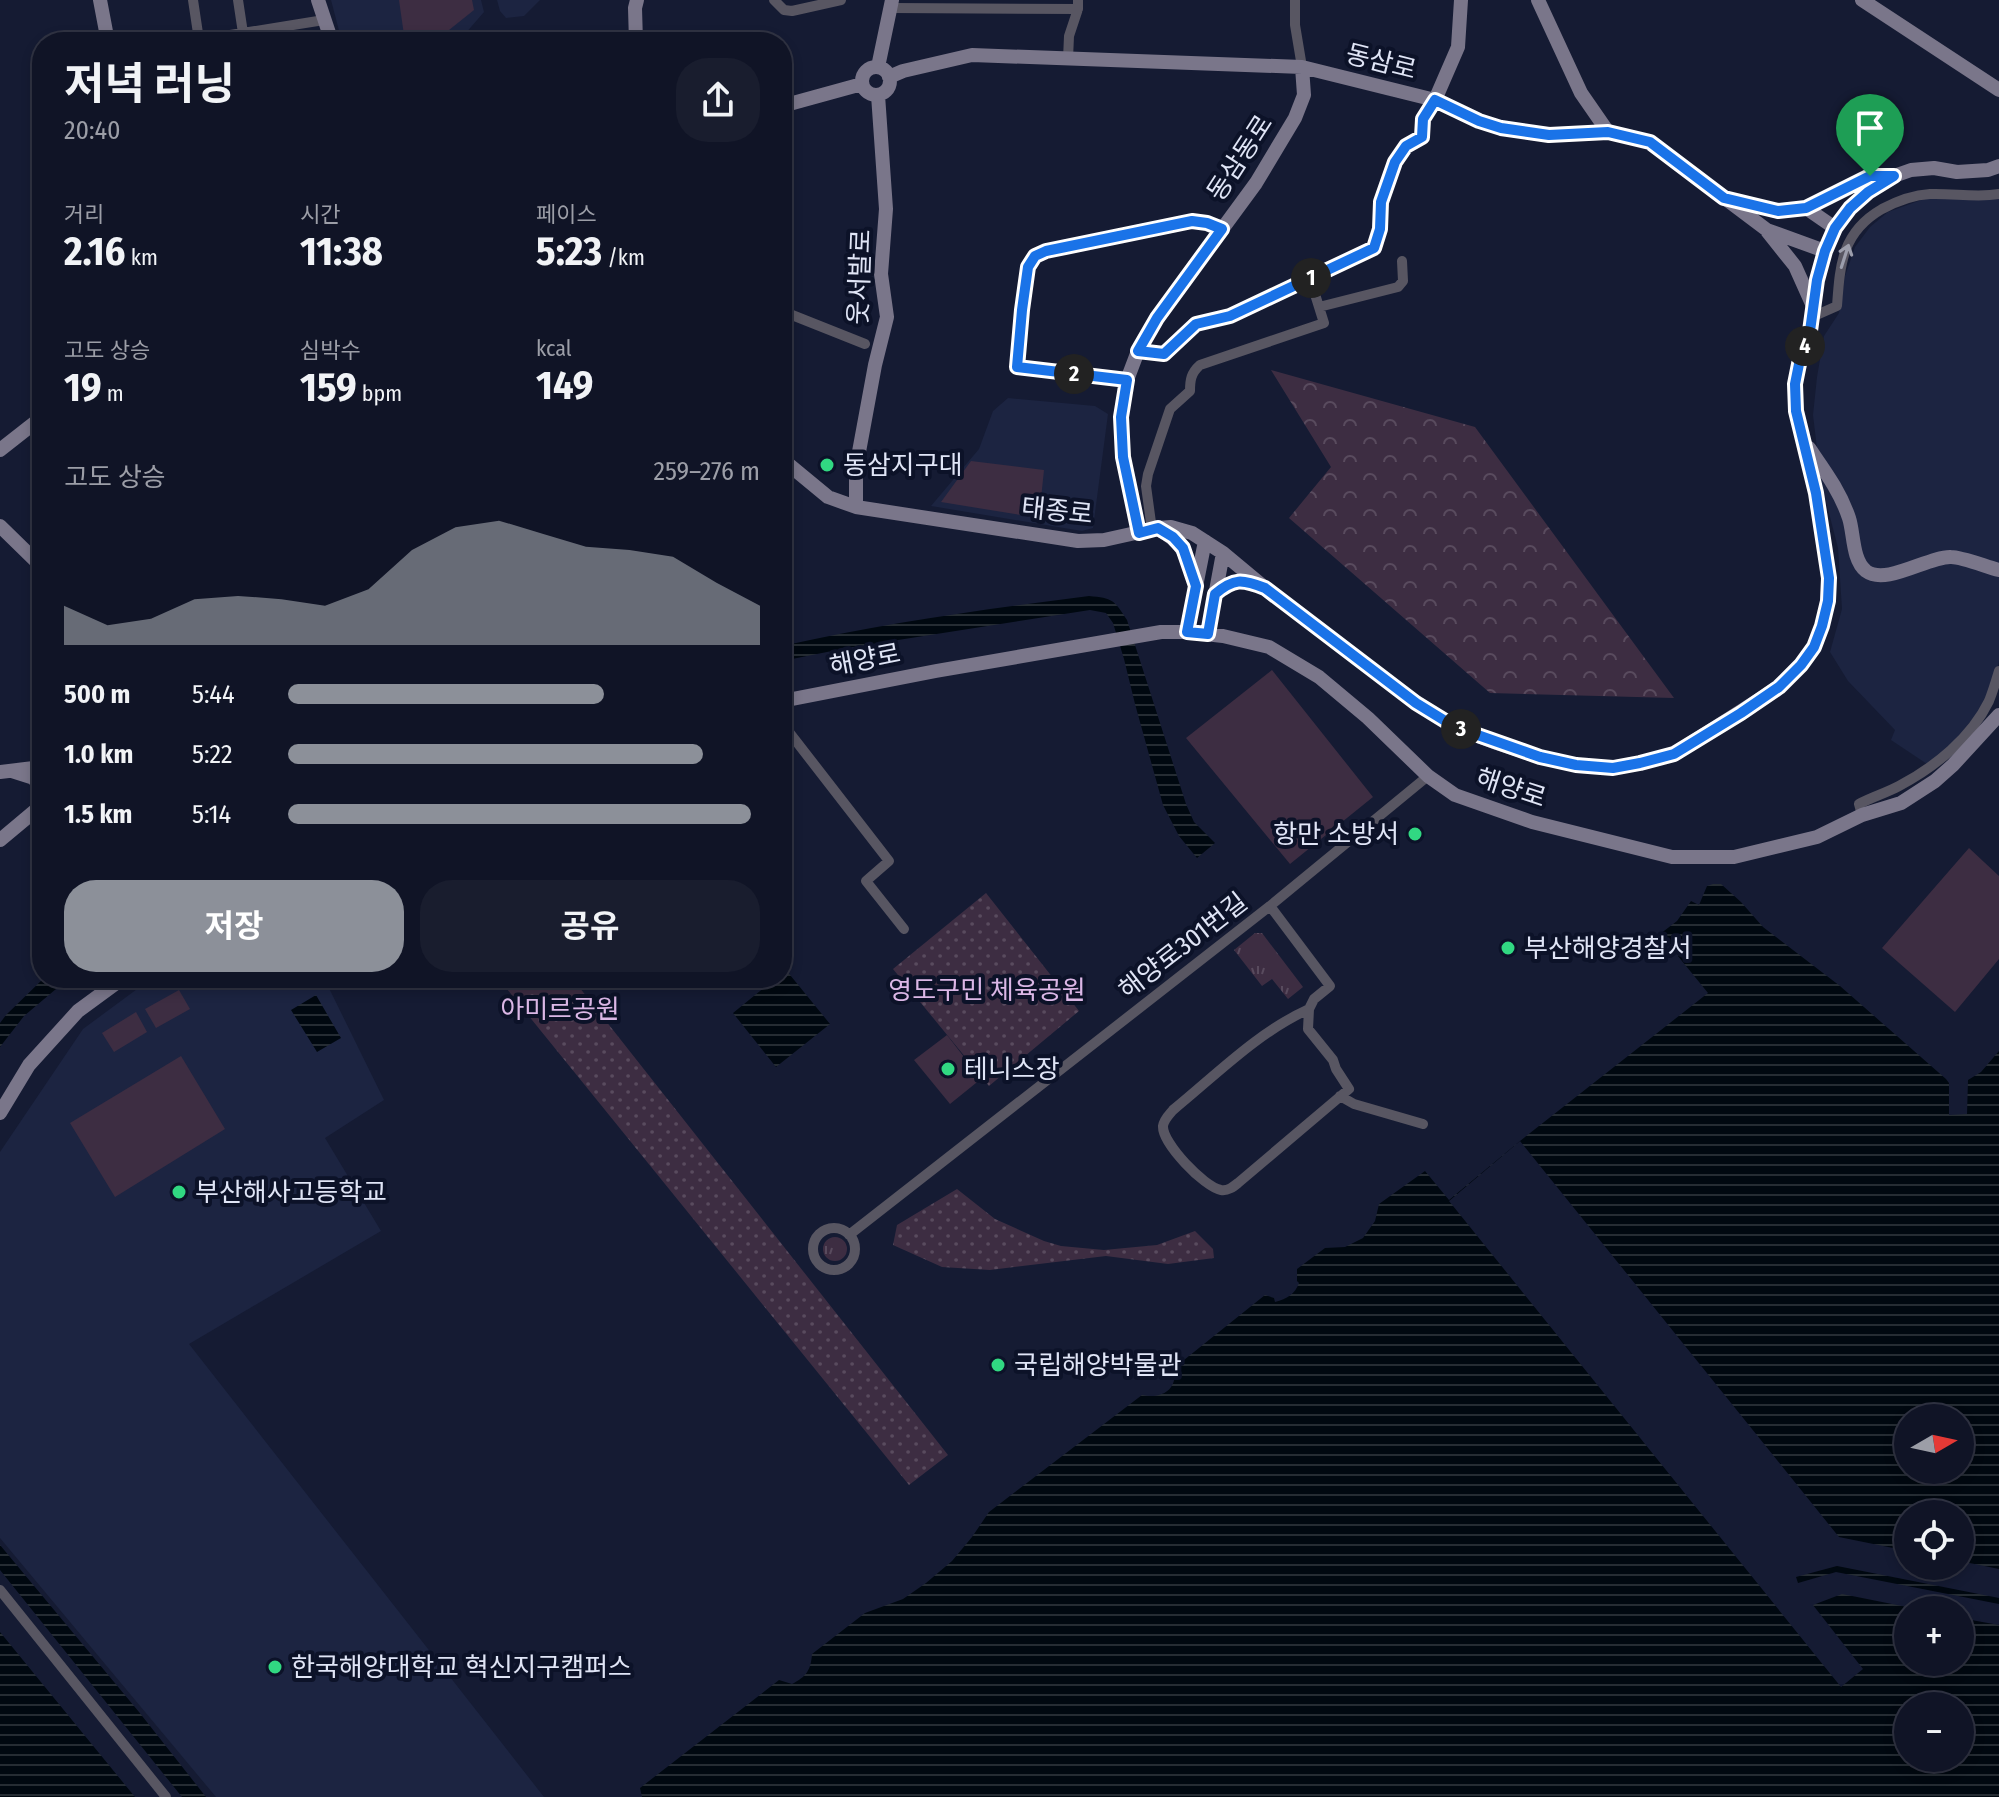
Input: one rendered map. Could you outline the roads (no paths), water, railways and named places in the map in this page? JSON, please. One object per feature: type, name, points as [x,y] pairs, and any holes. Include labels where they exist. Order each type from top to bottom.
[{"type":"main road","points":[[100,0],[106,32]]},
{"type":"main road","points":[[318,0],[328,32]]},
{"type":"main road","points":[[636,32],[637,0]]},
{"type":"main road","points":[[1138,351],[1164,354],[1196,324],[1230,316],[1374,248],[1380,229],[1381,202],[1395,162],[1406,146],[1422,137],[1423,119],[1435,100],[1458,47],[1461,0]]},
{"type":"main road","points":[[1538,0],[1581,93],[1608,132]]},
{"type":"main road","points":[[1862,0],[1999,90]]},
{"type":"main road","points":[[888,67],[870,68],[864,73],[862,84],[866,91],[878,95],[888,88],[892,4]]},
{"type":"main road","name":"동삼로","points":[[888,67],[972,55],[1302,67],[1435,100],[1479,121],[1511,130],[1549,135],[1608,132],[1650,142],[1767,230],[1825,251]]},
{"type":"main road","name":"동삼동로","points":[[1150,530],[1123,457],[1121,417],[1127,380],[1138,351],[1157,318],[1256,183],[1295,118],[1304,95],[1302,67]]},
{"type":"main road","points":[[792,103],[862,84]]},
{"type":"main road","name":"웃서발로","points":[[856,507],[856,468],[887,317],[881,274],[886,209],[878,95]]},
{"type":"main road","name":"태종로","points":[[792,467],[828,497],[856,507],[1078,541],[1104,540],[1171,527],[1192,533],[1223,553],[1416,703],[1455,727],[1540,757],[1576,765],[1613,768],[1640,763],[1674,754],[1779,687],[1814,647],[1822,626],[1829,578],[1816,493],[1796,411],[1795,384],[1810,331],[1817,280],[1835,228],[1850,208],[1868,192],[1894,176],[1911,170],[1934,168],[1957,172],[1988,170],[1999,166]]},
{"type":"main road","points":[[1724,198],[1778,211],[1806,208],[1870,176],[1894,176]]},
{"type":"main road","points":[[1806,208],[1835,228]]},
{"type":"main road","points":[[1767,230],[1795,266],[1813,312]]},
{"type":"main road","points":[[0,450],[32,425]]},
{"type":"main road","points":[[1803,439],[1837,489],[1850,520],[1857,557],[1866,570],[1878,575],[1892,573],[1950,557],[1999,570]]},
{"type":"main road","points":[[1816,493],[1837,489]]},
{"type":"main road","points":[[0,526],[32,559]]},
{"type":"main road","points":[[1150,530],[1173,537],[1183,548],[1196,586]]},
{"type":"main road","points":[[1187,632],[1205,541]]},
{"type":"main road","points":[[1208,634],[1223,553]]},
{"type":"main road","points":[[1215,594],[1225,585],[1238,580],[1265,588]]},
{"type":"main road","name":"해양로","points":[[792,699],[1161,632],[1223,636],[1269,647],[1319,677],[1368,718],[1428,776],[1455,795],[1532,822],[1672,857],[1734,857],[1817,837],[1862,815],[1901,803],[1953,765],[1999,715]]},
{"type":"main road","points":[[6,771],[32,768]]},
{"type":"main road","points":[[6,771],[32,778]]},
{"type":"main road","points":[[0,840],[32,813]]},
{"type":"main road","points":[[0,1113],[29,1065],[78,1011],[109,988]]},
{"type":"street","points":[[193,0],[198,32]]},
{"type":"street","points":[[238,0],[243,32]]},
{"type":"street","points":[[774,0],[784,10],[792,11],[841,0]]},
{"type":"street","points":[[1295,0],[1295,25],[1302,67]]},
{"type":"street","points":[[892,4],[1078,4],[1069,36],[1068,59]]},
{"type":"street","points":[[249,32],[324,20]]},
{"type":"street","points":[[1813,312],[1837,306],[1839,275],[1845,252],[1856,229],[1874,214],[1896,202],[1925,194],[1999,194]]},
{"type":"street","points":[[1127,380],[1017,367],[1028,267],[1035,256],[1046,251],[1180,223],[1207,223],[1222,229]]},
{"type":"street","points":[[1319,307],[1398,287],[1403,281],[1402,261]]},
{"type":"street","points":[[1150,530],[1146,486],[1148,474],[1170,409],[1190,391],[1194,370],[1200,365],[1324,323],[1314,291]]},
{"type":"street","points":[[792,315],[865,344]]},
{"type":"street","points":[[1862,815],[1859,804],[1920,773],[1960,741],[1984,711],[1999,671]]},
{"type":"street","points":[[792,736],[889,861],[866,881],[904,929]]},
{"type":"street","name":"해양로301번길","points":[[849,1235],[1270,906],[1428,776]]},
{"type":"street","points":[[1270,906],[1330,986],[1314,999],[1309,1009],[1308,1029]]},
{"type":"street","points":[[1286,1020],[1308,1029],[1333,1060],[1349,1089],[1261,1165],[1228,1190],[1219,1190],[1199,1179],[1168,1139],[1163,1123],[1167,1116],[1286,1020],[1309,1009]]},
{"type":"street","points":[[1340,1096],[1354,1104],[1423,1124]]},
{"type":"street","points":[[830,1229],[849,1235],[854,1254],[847,1265],[828,1270],[817,1262],[813,1249],[818,1236],[830,1229]]},
{"type":"street","points":[[0,1590],[166,1797]]},
{"type":"place","name":"동삼지구대","points":[[827,465]]},
{"type":"place","name":"항만 소방서","points":[[1415,834]]},
{"type":"place","name":"부산해양경찰서","points":[[1508,948]]},
{"type":"place","name":"테니스장","points":[[948,1069]]},
{"type":"place","name":"부산해사고등학교","points":[[179,1192]]},
{"type":"place","name":"국립해양박물관","points":[[998,1365]]},
{"type":"place","name":"한국해양대학교 혁신지구캠퍼스","points":[[275,1667]]},
{"type":"park label","name":"영도구민 체육공원","points":[[987,990]]},
{"type":"park label","name":"아미르공원","points":[[560,1009]]}]
